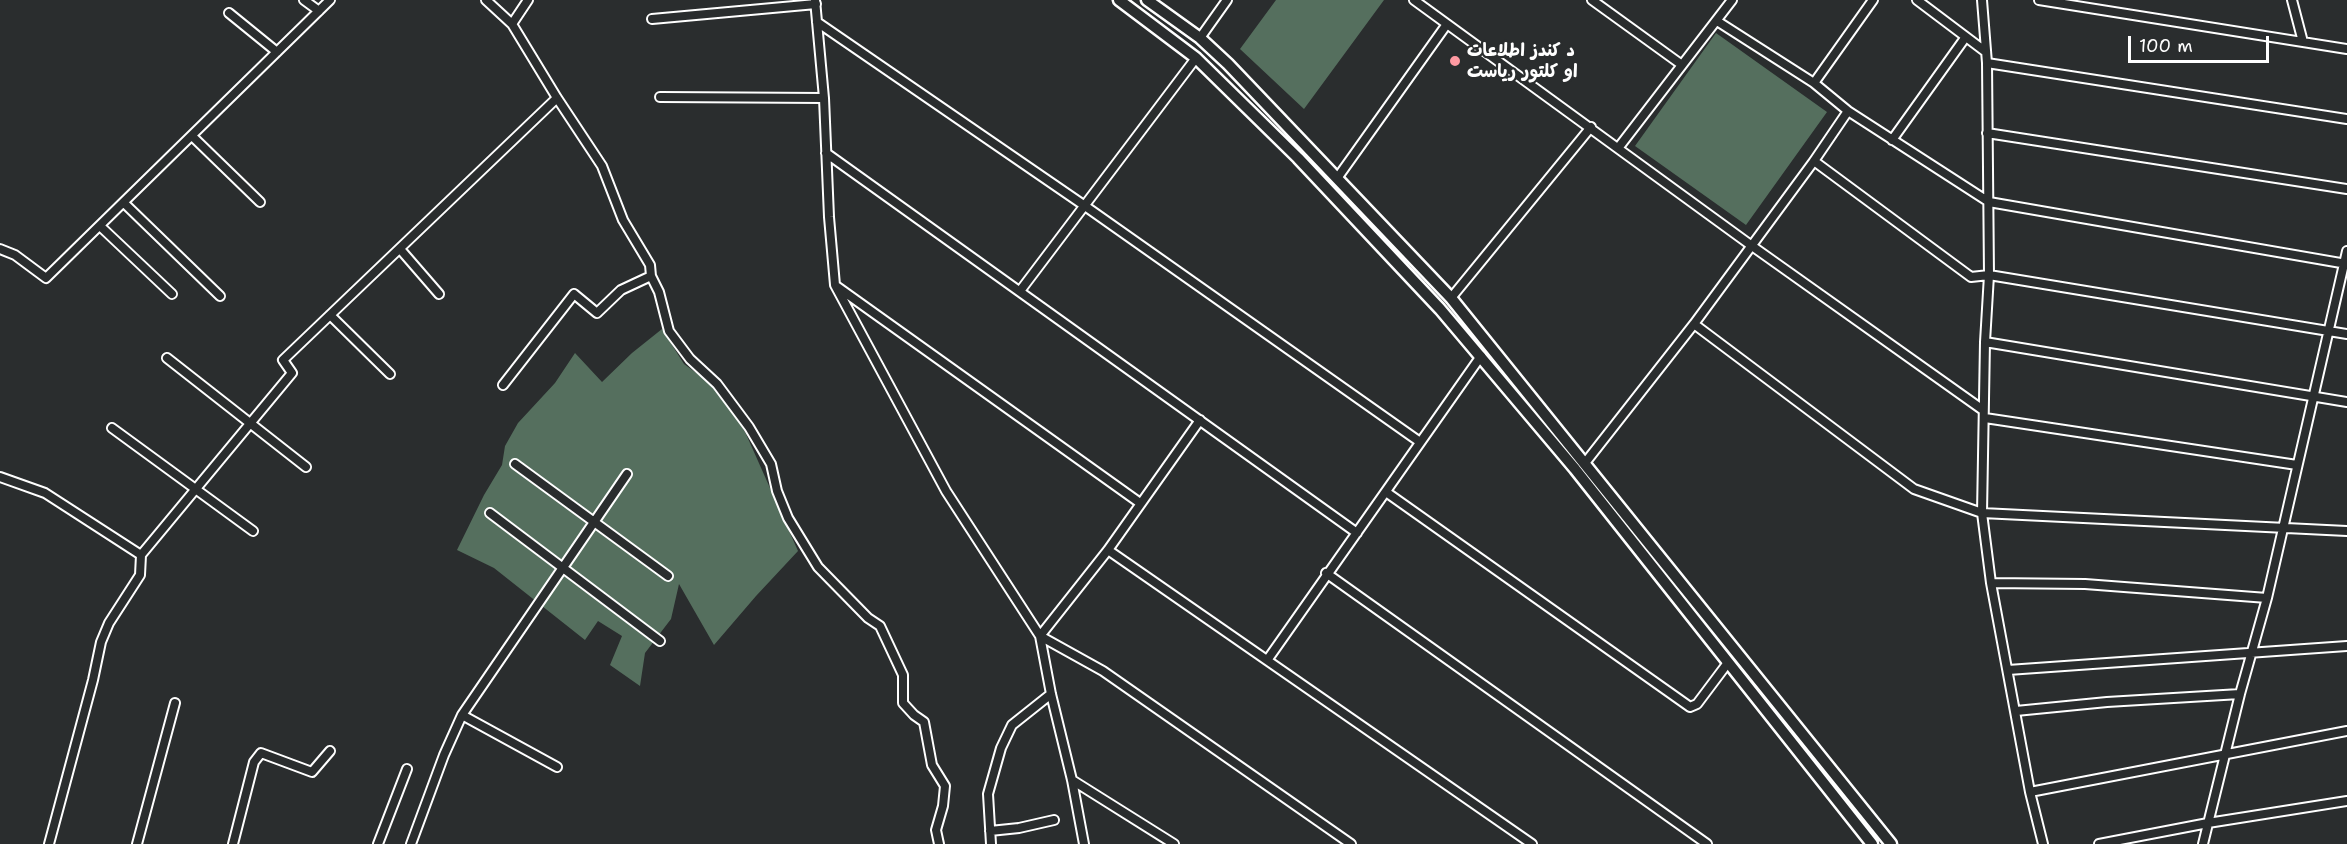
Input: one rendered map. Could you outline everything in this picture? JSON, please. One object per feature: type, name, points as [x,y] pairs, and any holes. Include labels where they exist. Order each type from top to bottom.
[{"type":"main road","points":[[1119,0],[1196,58],[1298,158],[1440,309],[1575,469],[1727,664],[1872,844]]},
{"type":"main road","points":[[1147,0],[1200,38],[1228,64],[1451,298],[1891,844]]},
{"type":"street","points":[[304,0],[319,11]]},
{"type":"street","points":[[0,249],[15,255],[46,278],[330,0]]},
{"type":"street","points":[[486,0],[512,24],[602,166],[623,220],[650,265],[651,276],[659,292],[669,331],[690,359],[717,384],[749,427],[771,464],[777,491],[788,518],[818,567],[868,618],[880,626],[903,675],[903,703],[914,716],[924,722],[932,765],[945,786],[943,806],[936,830],[939,844]]},
{"type":"street","points":[[512,24],[528,0]]},
{"type":"street","points":[[1200,38],[1227,0]]},
{"type":"street","points":[[1414,0],[1984,414],[2297,465]]},
{"type":"street","points":[[1592,0],[1683,65]]},
{"type":"street","points":[[1619,147],[1732,0]]},
{"type":"street","points":[[1814,83],[1873,0]]},
{"type":"street","points":[[1917,0],[1986,52]]},
{"type":"street","points":[[1982,0],[1987,63],[1989,202],[1982,513],[1991,583],[2030,792],[2043,844]]},
{"type":"street","points":[[2039,0],[2347,49]]},
{"type":"street","points":[[2292,0],[2303,42]]},
{"type":"street","points":[[652,19],[815,2],[824,98],[835,285],[946,492],[1040,636],[1084,844]]},
{"type":"street","points":[[229,13],[277,52]]},
{"type":"street","points":[[1717,21],[1814,83],[1848,111],[1989,202],[2346,264]]},
{"type":"street","points":[[817,22],[1085,206],[1420,442]]},
{"type":"street","points":[[1338,177],[1447,24]]},
{"type":"street","points":[[1892,140],[1965,38]]},
{"type":"street","points":[[1020,291],[1196,58]]},
{"type":"street","points":[[1987,63],[2347,119]]},
{"type":"street","points":[[660,97],[824,98]]},
{"type":"street","points":[[49,844],[101,642],[140,574],[141,555],[292,373],[283,360],[557,98]]},
{"type":"street","points":[[1585,463],[1694,324],[1848,111]]},
{"type":"street","points":[[1451,298],[1591,127]]},
{"type":"street","points":[[1987,133],[2347,189]]},
{"type":"street","points":[[192,136],[260,202]]},
{"type":"street","points":[[826,153],[1357,533]]},
{"type":"street","points":[[1814,161],[1971,278],[1989,275],[2347,334]]},
{"type":"street","points":[[124,202],[220,296]]},
{"type":"street","points":[[100,226],[172,294]]},
{"type":"street","points":[[400,249],[439,294]]},
{"type":"street","points":[[2203,844],[2284,528],[2346,264],[2347,251]]},
{"type":"street","points":[[503,385],[574,294],[597,313],[621,290],[651,276]]},
{"type":"street","points":[[835,285],[1140,502]]},
{"type":"street","points":[[330,315],[390,374]]},
{"type":"street","points":[[1694,324],[1914,489],[1982,513],[2347,531]]},
{"type":"street","points":[[1985,342],[2347,402]]},
{"type":"street","points":[[1268,659],[1326,573],[1357,533],[1481,356]]},
{"type":"street","points":[[167,358],[306,467]]},
{"type":"street","points":[[1040,636],[1108,550],[1200,420]]},
{"type":"street","points":[[112,428],[253,531]]},
{"type":"street","points":[[515,464],[668,576]]},
{"type":"street","points":[[411,844],[444,755],[462,716],[627,474]]},
{"type":"street","points":[[0,477],[45,493],[141,555]]},
{"type":"street","points":[[1386,492],[1690,707],[1697,704],[1727,664]]},
{"type":"street","points":[[490,513],[660,642]]},
{"type":"street","points":[[1108,550],[1532,844]]},
{"type":"street","points":[[1326,573],[1707,844]]},
{"type":"street","points":[[1991,583],[2085,584],[2267,598]]},
{"type":"street","points":[[1040,636],[1103,671],[1351,844]]},
{"type":"street","points":[[2008,670],[2347,646]]},
{"type":"street","points":[[991,844],[988,794],[1001,748],[1012,724],[1051,694]]},
{"type":"street","points":[[2016,711],[2107,702],[2240,694]]},
{"type":"street","points":[[137,844],[175,703]]},
{"type":"street","points":[[462,716],[557,767]]},
{"type":"street","points":[[2030,792],[2347,731]]},
{"type":"street","points":[[233,844],[254,762],[261,753],[312,772],[330,751]]},
{"type":"street","points":[[378,844],[407,769]]},
{"type":"street","points":[[1072,780],[1174,844]]},
{"type":"street","points":[[2099,844],[2208,823],[2347,801]]},
{"type":"street","points":[[990,831],[1019,828],[1054,820]]},
{"type":"green space","points":[[1276,0],[1384,0],[1304,109],[1240,49]]},
{"type":"green space","points":[[1716,33],[1827,112],[1746,225],[1635,146]]},
{"type":"green space","points":[[662,329],[684,364],[716,387],[736,416],[798,551],[714,645],[679,584],[671,619],[645,653],[640,686],[610,665],[622,636],[598,621],[585,640],[494,568],[457,550],[484,495],[502,465],[505,446],[518,423],[555,383],[575,353],[602,382],[632,353]]},
{"type":"place","name":"د کندز اطلاعات او کلتور ریاست","points":[[1455,61]]}]
